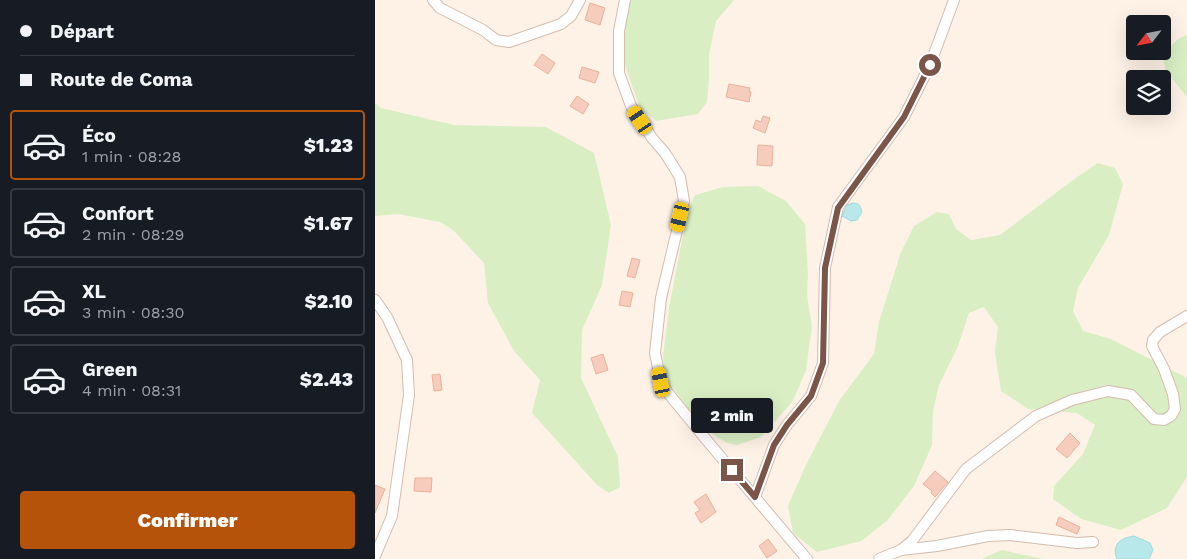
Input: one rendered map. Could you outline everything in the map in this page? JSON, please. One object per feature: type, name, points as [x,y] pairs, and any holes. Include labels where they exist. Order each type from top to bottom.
[{"type":"street","points":[[433,0],[440,8],[483,30],[496,40],[509,42],[561,24],[571,16],[580,0]]},
{"type":"street","points":[[625,0],[619,31],[619,73],[631,106],[680,177],[684,201],[661,298],[655,352],[661,382],[807,559]]},
{"type":"street","points":[[755,497],[774,445],[787,425],[811,396],[823,363],[825,268],[838,208],[904,117],[930,65],[954,0]]},
{"type":"street","points":[[375,300],[387,317],[407,360],[409,395],[391,516],[375,556]]},
{"type":"street","points":[[901,550],[912,541],[966,469],[1036,416],[1072,400],[1108,391],[1131,395],[1154,419],[1164,420],[1171,416],[1175,409],[1173,394],[1153,346],[1153,340],[1160,332],[1187,316]]},
{"type":"street","points":[[879,559],[901,550],[937,546],[988,536],[1093,542]]},
{"type":"green space","points":[[631,0],[734,0],[716,21],[709,54],[707,102],[698,114],[656,121],[640,108],[625,66],[625,27]]},
{"type":"green space","points":[[1187,34],[1187,97],[1171,77],[1171,70],[1166,70],[1163,60],[1171,60],[1171,46]]},
{"type":"green space","points":[[375,103],[381,108],[454,125],[546,127],[594,153],[611,225],[602,285],[582,330],[581,378],[618,457],[620,487],[609,493],[597,485],[532,413],[540,380],[514,351],[488,303],[484,263],[453,230],[440,222],[398,214],[375,216]]},
{"type":"green space","points":[[1098,163],[1115,168],[1123,184],[1109,235],[1078,288],[1073,311],[1083,331],[1111,339],[1187,378],[1187,477],[1167,508],[1121,530],[1081,519],[1053,499],[1054,486],[1083,454],[1095,425],[1077,413],[1028,409],[1001,391],[995,352],[998,327],[984,307],[969,313],[958,346],[939,385],[933,411],[932,445],[914,486],[887,521],[861,541],[817,552],[793,533],[788,506],[805,467],[839,401],[874,354],[879,322],[901,252],[914,226],[937,212],[949,214],[956,229],[971,240],[1000,235]]},
{"type":"green space","points":[[758,186],[786,201],[805,224],[808,274],[807,295],[812,326],[806,370],[793,401],[761,437],[737,445],[727,443],[703,428],[665,378],[663,356],[669,308],[688,209],[695,195],[723,187]]},
{"type":"green space","points":[[1002,550],[1044,559],[981,559]]},
{"type":"water","points":[[858,204],[862,212],[857,220],[851,221],[842,216],[847,205]]},
{"type":"water","points":[[1134,536],[1150,543],[1153,550],[1149,559],[1117,559],[1115,549],[1118,543],[1125,538]]},
{"type":"building","points":[[590,3],[605,8],[600,25],[585,20]]},
{"type":"building","points":[[542,54],[555,63],[548,74],[534,65]]},
{"type":"building","points":[[582,67],[599,72],[595,83],[579,78]]},
{"type":"building","points":[[729,84],[750,88],[749,102],[726,97]]},
{"type":"building","points":[[577,96],[589,104],[583,114],[570,106]]},
{"type":"building","points":[[763,116],[770,118],[765,133],[753,128],[756,120],[761,122]]},
{"type":"building","points":[[758,145],[773,146],[772,166],[757,165]]},
{"type":"building","points":[[632,258],[640,260],[635,278],[627,276]]},
{"type":"building","points":[[622,291],[633,293],[630,307],[619,305]]},
{"type":"building","points":[[603,354],[608,370],[596,374],[591,358]]},
{"type":"building","points":[[440,374],[442,390],[434,391],[432,375]]},
{"type":"building","points":[[1070,433],[1080,443],[1067,458],[1056,449]]},
{"type":"building","points":[[935,471],[948,482],[935,497],[931,493],[932,491],[923,484]]},
{"type":"building","points":[[415,478],[432,478],[431,492],[414,491]]},
{"type":"building","points":[[375,485],[385,489],[375,513]]},
{"type":"building","points":[[706,494],[716,512],[701,523],[695,513],[700,510],[694,502]]},
{"type":"building","points":[[1059,517],[1080,527],[1077,534],[1056,525]]},
{"type":"building","points":[[768,539],[777,551],[767,558],[759,546]]},
{"type":"route","points":[[732,470],[755,497],[774,445],[787,425],[811,396],[823,363],[825,268],[838,208],[904,117],[930,65]]}]
